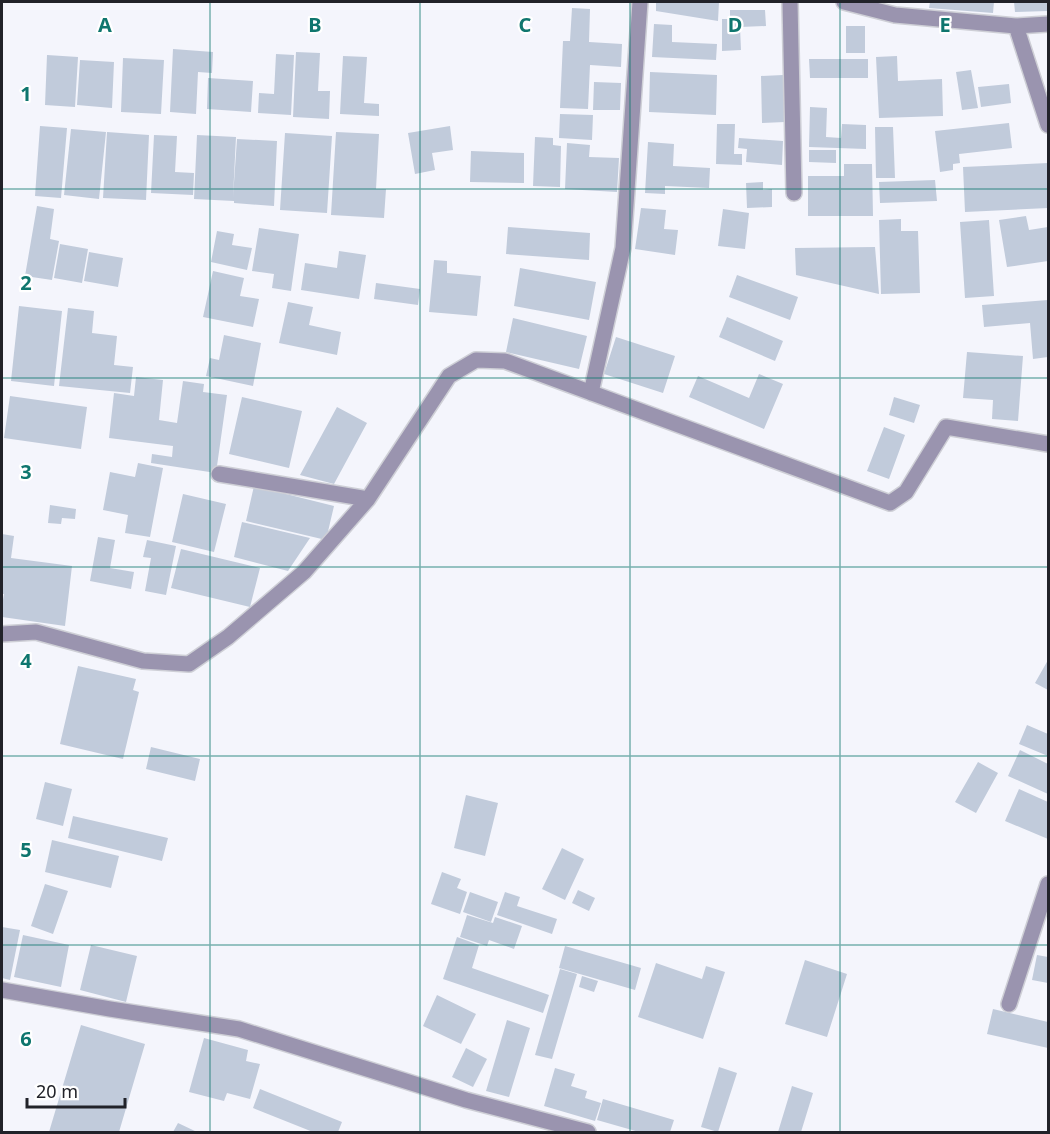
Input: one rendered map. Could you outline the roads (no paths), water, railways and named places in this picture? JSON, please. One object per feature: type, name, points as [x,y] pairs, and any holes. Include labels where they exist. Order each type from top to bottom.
[{"type":"street","points":[[591,393],[623,248],[640,2]]},
{"type":"street","points":[[790,2],[794,193]]},
{"type":"street","points":[[844,2],[895,15],[1016,26],[1048,24]]},
{"type":"street","points":[[1016,26],[1048,125]]},
{"type":"street","points":[[2,634],[36,632],[143,661],[189,664],[228,637],[304,572],[368,499],[449,376],[476,360],[506,361],[890,503],[906,492],[946,427],[1048,444]]},
{"type":"street","points":[[219,474],[368,499]]},
{"type":"street","points":[[1008,1004],[1048,884]]},
{"type":"street","points":[[2,990],[239,1029],[466,1100],[588,1132]]}]
